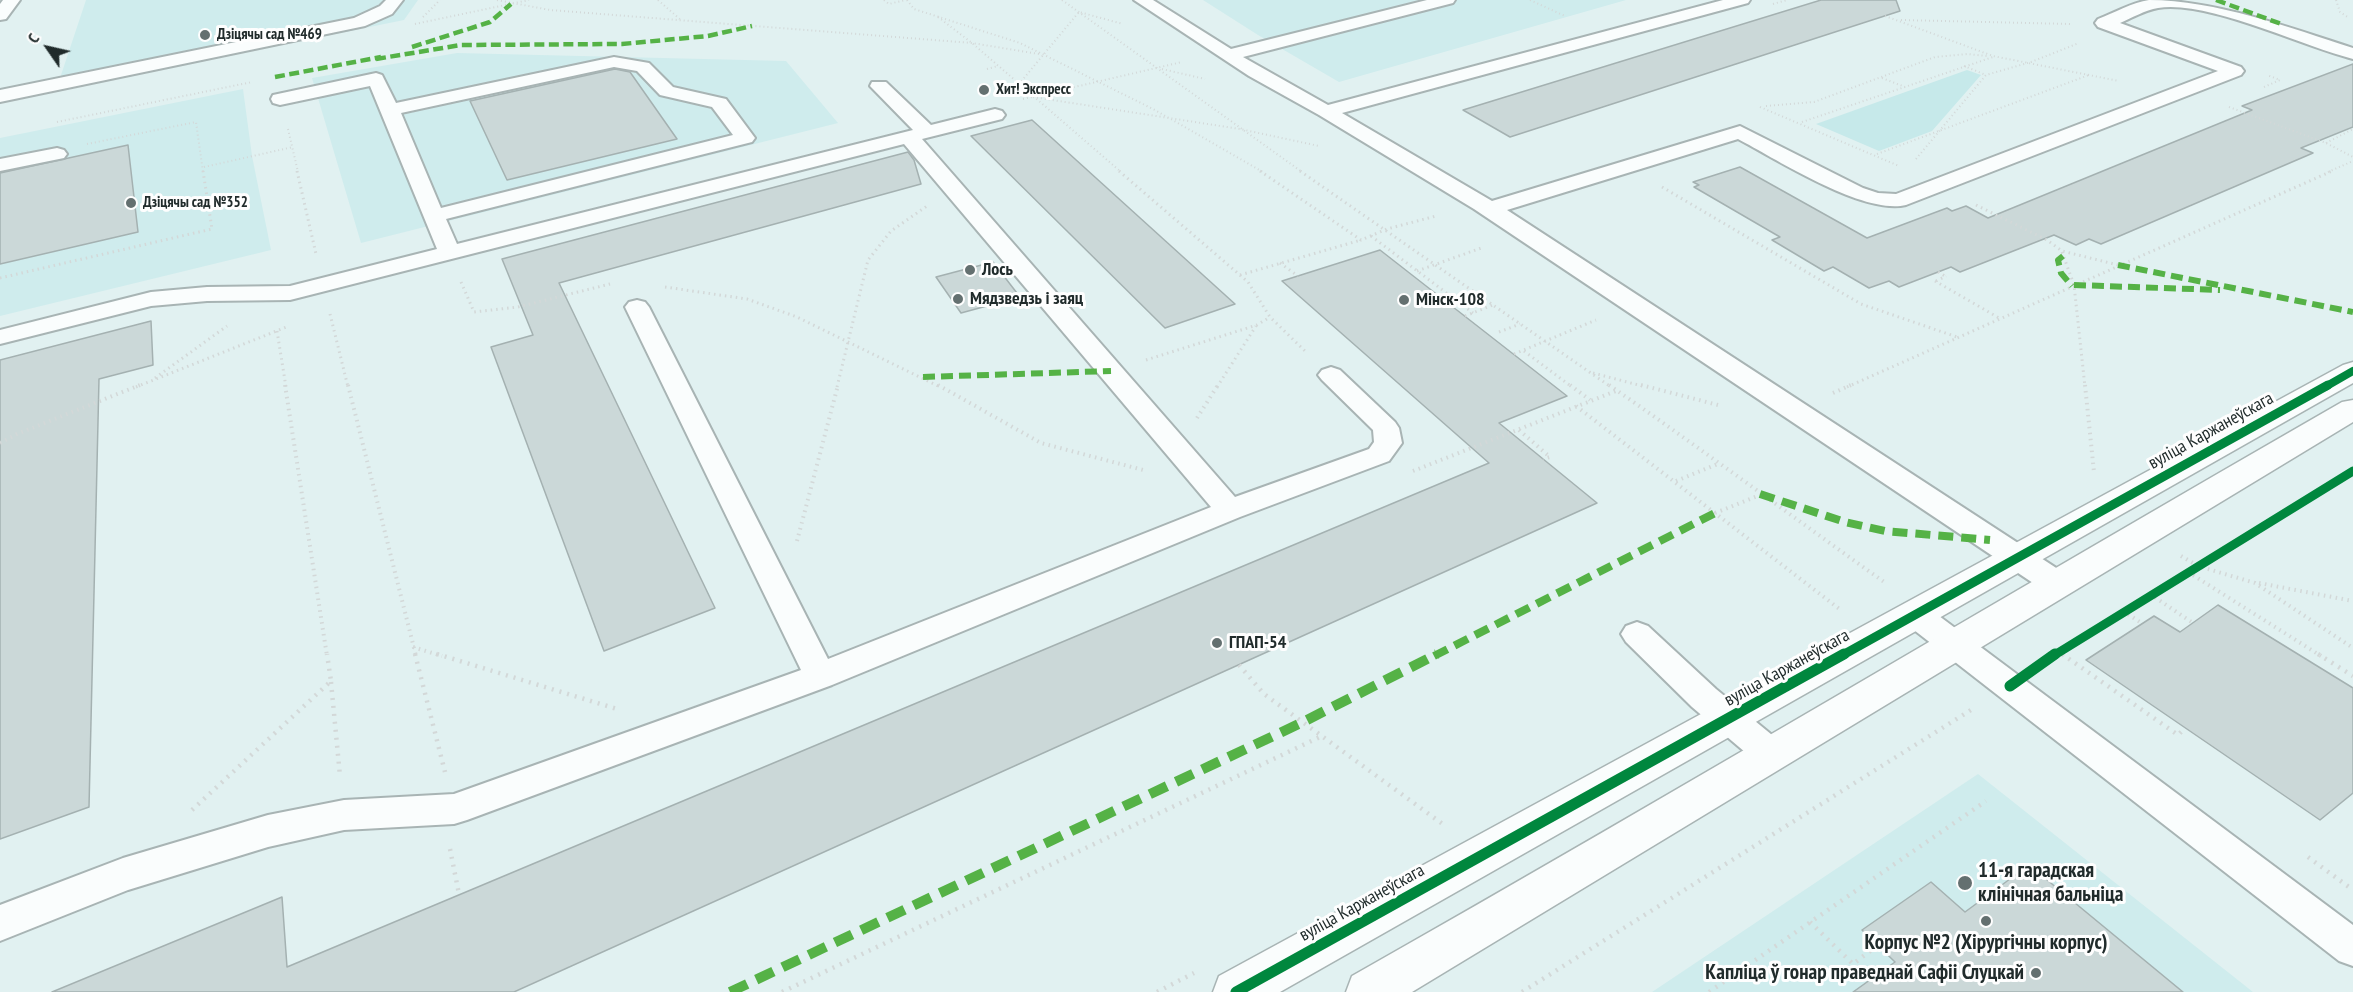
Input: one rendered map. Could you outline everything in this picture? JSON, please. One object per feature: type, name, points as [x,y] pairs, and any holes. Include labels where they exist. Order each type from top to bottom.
[{"type":"street","name":"вуліца Каржанеўскага","points":[[1236,992],[1729,718],[1907,603],[2018,558],[2353,371]]},
{"type":"street","points":[[1369,992],[2353,409]]},
{"type":"lane","points":[[0,15],[12,0]]},
{"type":"lane","points":[[0,96],[360,22],[386,10],[394,0]]},
{"type":"lane","points":[[1142,0],[1225,53],[1485,206],[2056,583]]},
{"type":"lane","points":[[1225,53],[1447,0]]},
{"type":"lane","points":[[1326,111],[1742,0]]},
{"type":"lane","points":[[2112,26],[2155,3],[2176,2],[2217,8],[2282,26],[2353,54]]},
{"type":"lane","points":[[1485,206],[1628,167],[1740,132],[1856,192],[1876,199],[1898,200],[2235,71],[2112,26]]},
{"type":"lane","points":[[390,110],[614,62],[643,67],[667,91],[719,103],[745,138],[434,216]]},
{"type":"lane","points":[[280,99],[376,79],[449,252]]},
{"type":"lane","points":[[879,86],[918,134],[952,186],[1230,510]]},
{"type":"lane","points":[[0,336],[151,299],[207,294],[290,293],[995,115]]},
{"type":"lane","points":[[0,165],[57,153]]},
{"type":"lane","points":[[637,307],[820,676]]},
{"type":"lane","points":[[0,923],[123,875],[267,831],[344,814],[454,809],[820,676],[1230,510],[1379,455],[1388,443],[1386,428],[1331,375]]},
{"type":"lane","points":[[1907,603],[1954,645],[2353,948]]},
{"type":"lane","points":[[1637,634],[1771,754]]},
{"type":"path","points":[[416,24],[440,0]]},
{"type":"path","points":[[497,0],[550,10],[972,43],[1042,55]]},
{"type":"path","points":[[511,4],[529,0]]},
{"type":"path","points":[[658,0],[682,21]]},
{"type":"path","points":[[884,0],[889,4],[906,0],[914,9],[1020,43],[1100,83],[1169,118],[1266,174],[1361,240]]},
{"type":"path","points":[[1062,0],[1159,68],[1240,129],[1721,463],[1907,603]]},
{"type":"path","points":[[1530,0],[1566,17]]},
{"type":"path","points":[[2336,0],[2340,12],[2353,22]]},
{"type":"path","points":[[1079,12],[1123,24]]},
{"type":"path","points":[[1005,87],[1019,84],[1079,12]]},
{"type":"path","points":[[936,16],[972,43],[1248,282],[1270,317],[1331,375]]},
{"type":"path","points":[[1896,20],[2112,26]]},
{"type":"path","points":[[1913,164],[1936,133],[1986,75],[2031,62],[2112,26]]},
{"type":"path","points":[[1033,97],[1225,53]]},
{"type":"path","points":[[1763,106],[1814,102],[1935,57],[1967,54],[1994,56],[1802,122]]},
{"type":"path","points":[[987,69],[998,66]]},
{"type":"path","points":[[1964,66],[1986,75]]},
{"type":"path","points":[[1877,154],[2090,75]]},
{"type":"path","points":[[57,121],[275,77],[323,285]]},
{"type":"path","points":[[1881,77],[1905,87]]},
{"type":"path","points":[[1033,97],[1240,129],[1302,141],[1324,148]]},
{"type":"path","points":[[0,278],[212,229],[196,122],[81,146]]},
{"type":"path","points":[[2326,143],[2353,129]]},
{"type":"path","points":[[204,167],[293,147]]},
{"type":"path","points":[[1794,411],[2353,161]]},
{"type":"path","points":[[1628,167],[1861,304],[1958,337]]},
{"type":"path","points":[[782,600],[868,260],[891,231],[952,186]]},
{"type":"path","points":[[1239,275],[1361,240],[1387,230],[1485,206]]},
{"type":"path","points":[[1417,271],[1524,232]]},
{"type":"path","points":[[1371,236],[1473,313]]},
{"type":"path","points":[[2095,483],[2074,285],[2061,251],[2118,265]]},
{"type":"path","points":[[449,252],[474,312],[518,307],[614,283]]},
{"type":"path","points":[[1279,263],[1298,276]]},
{"type":"path","points":[[1938,272],[1946,276],[1935,281],[2000,318]]},
{"type":"path","points":[[658,286],[747,299],[797,317],[923,377],[1041,443],[1157,476]]},
{"type":"path","points":[[1432,290],[1439,288]]},
{"type":"path","points":[[150,381],[272,294]]},
{"type":"path","points":[[1465,316],[1494,304]]},
{"type":"path","points":[[1514,354],[1633,304]]},
{"type":"path","points":[[329,311],[454,809],[448,840],[459,894]]},
{"type":"path","points":[[1111,371],[1257,325],[1270,317]]},
{"type":"path","points":[[0,443],[17,434],[297,323]]},
{"type":"path","points":[[1498,332],[1520,324]]},
{"type":"path","points":[[1178,448],[1257,325]]},
{"type":"path","points":[[276,331],[330,681],[344,814]]},
{"type":"path","points":[[1523,350],[1590,401]]},
{"type":"path","points":[[1590,372],[1726,407]]},
{"type":"path","points":[[1500,438],[1616,391]]},
{"type":"path","points":[[1576,406],[1843,611]]},
{"type":"path","points":[[1519,430],[1550,457],[1543,459]]},
{"type":"path","points":[[1676,481],[1721,463]]},
{"type":"path","points":[[1522,992],[2010,686],[2150,594],[2353,471]]},
{"type":"path","points":[[1715,513],[1761,494]]},
{"type":"path","points":[[2198,566],[2255,583],[2353,601]]},
{"type":"path","points":[[2188,572],[2353,676]]},
{"type":"path","points":[[2255,583],[2353,648]]},
{"type":"path","points":[[2150,594],[2193,622]]},
{"type":"path","points":[[2123,611],[2142,624]]},
{"type":"path","points":[[413,647],[677,728]]},
{"type":"path","points":[[2059,652],[2178,735],[2185,728]]},
{"type":"path","points":[[1239,665],[1264,694],[1445,826]]},
{"type":"path","points":[[183,818],[330,681]]},
{"type":"path","points":[[782,992],[1322,736]]},
{"type":"path","points":[[1709,992],[1986,801]]},
{"type":"path","points":[[1810,922],[1853,964],[1878,945]]},
{"type":"shaded area","name":"Дзіцячы сад №469","points":[[86,0],[418,0],[404,20],[59,90],[58,84]]},
{"type":"shaded area","points":[[1203,0],[1626,0],[1339,82]]},
{"type":"shaded area","points":[[457,53],[786,61],[838,123],[361,243],[312,78]]},
{"type":"shaded area","points":[[1967,70],[1981,75],[1932,131],[1879,151],[1816,124]]},
{"type":"shaded area","name":"Дзіцячы сад №352","points":[[243,89],[252,156],[271,250],[0,316],[0,138]]},
{"type":"shaded area","name":"11-я гарадская клінічная бальніца","points":[[1978,774],[2253,992],[1652,992]]},
{"type":"building","points":[[1821,0],[1896,0],[1900,11],[1510,137],[1463,110]]},
{"type":"building","points":[[2353,64],[2353,127],[2301,148],[2313,153],[2101,244],[2089,239],[2076,245],[2054,235],[1960,272],[1951,267],[1899,287],[1889,281],[1869,288],[1833,267],[1824,271],[1772,240],[1780,237],[1694,187],[1699,185],[1693,182],[1740,167],[1867,238],[1947,208],[1952,211],[1966,206],[1988,218],[2252,110],[2242,106]]},
{"type":"building","points":[[615,69],[630,72],[677,139],[507,180],[470,101]]},
{"type":"building","points":[[1032,120],[1235,304],[1165,328],[971,136]]},
{"type":"building","points":[[128,145],[138,232],[0,264],[0,173]]},
{"type":"building","points":[[908,152],[914,160],[921,184],[559,283],[715,608],[604,651],[491,347],[533,335],[502,259]]},
{"type":"building","points":[[1380,250],[1567,396],[1499,423],[1597,503],[514,992],[52,992],[282,897],[287,967],[1489,463],[1282,281]]},
{"type":"building","points":[[993,262],[1020,297],[961,313],[936,277]]},
{"type":"building","points":[[151,321],[153,365],[99,379],[89,807],[0,839],[0,360]]},
{"type":"building","points":[[2218,605],[2353,688],[2353,793],[2320,820],[2086,660],[2154,616],[2180,632]]},
{"type":"building","name":"Корпус №2 (Хірургічны корпус)","points":[[2029,865],[2183,992],[1853,992],[1895,962],[1862,930],[1931,882],[1965,912]]},
{"type":"marked path","points":[[2216,0],[2284,25]]},
{"type":"marked path","points":[[412,47],[490,22],[511,4]]},
{"type":"marked path","points":[[376,59],[461,45],[622,44],[708,36],[752,26]]},
{"type":"marked path","points":[[275,77],[381,57]]},
{"type":"marked path","points":[[2063,256],[2058,260],[2061,273],[2072,286]]},
{"type":"marked path","points":[[2118,265],[2353,312]]},
{"type":"marked path","points":[[2074,285],[2220,290]]},
{"type":"marked path","points":[[923,377],[1111,371]]},
{"type":"marked path","points":[[1760,494],[1845,522],[1885,531],[1990,540]]},
{"type":"marked path","points":[[730,992],[1303,722],[1715,513]]},
{"type":"cycle path","points":[[1236,992],[2353,371]]},
{"type":"cycle path","points":[[2010,686],[2123,611],[2353,471]]},
{"type":"place","name":"Дзіцячы сад №469","points":[[205,35]]},
{"type":"place","name":"Хит! Экспресс","points":[[984,90]]},
{"type":"place","name":"Дзіцячы сад №352","points":[[131,203]]},
{"type":"place","name":"Лось","points":[[970,270]]},
{"type":"place","name":"Мядзведзь і заяц","points":[[958,299]]},
{"type":"place","name":"Мінск-108","points":[[1404,300]]},
{"type":"place","name":"ГПАП-54","points":[[1217,643]]},
{"type":"place","name":"11-я гарадская клінічная бальніца","points":[[1965,883]]},
{"type":"place","name":"Корпус №2 (Хірургічны корпус)","points":[[1986,921]]},
{"type":"place","name":"Капліца ў гонар праведнай Сафіі Слуцкай","points":[[2036,973]]}]
